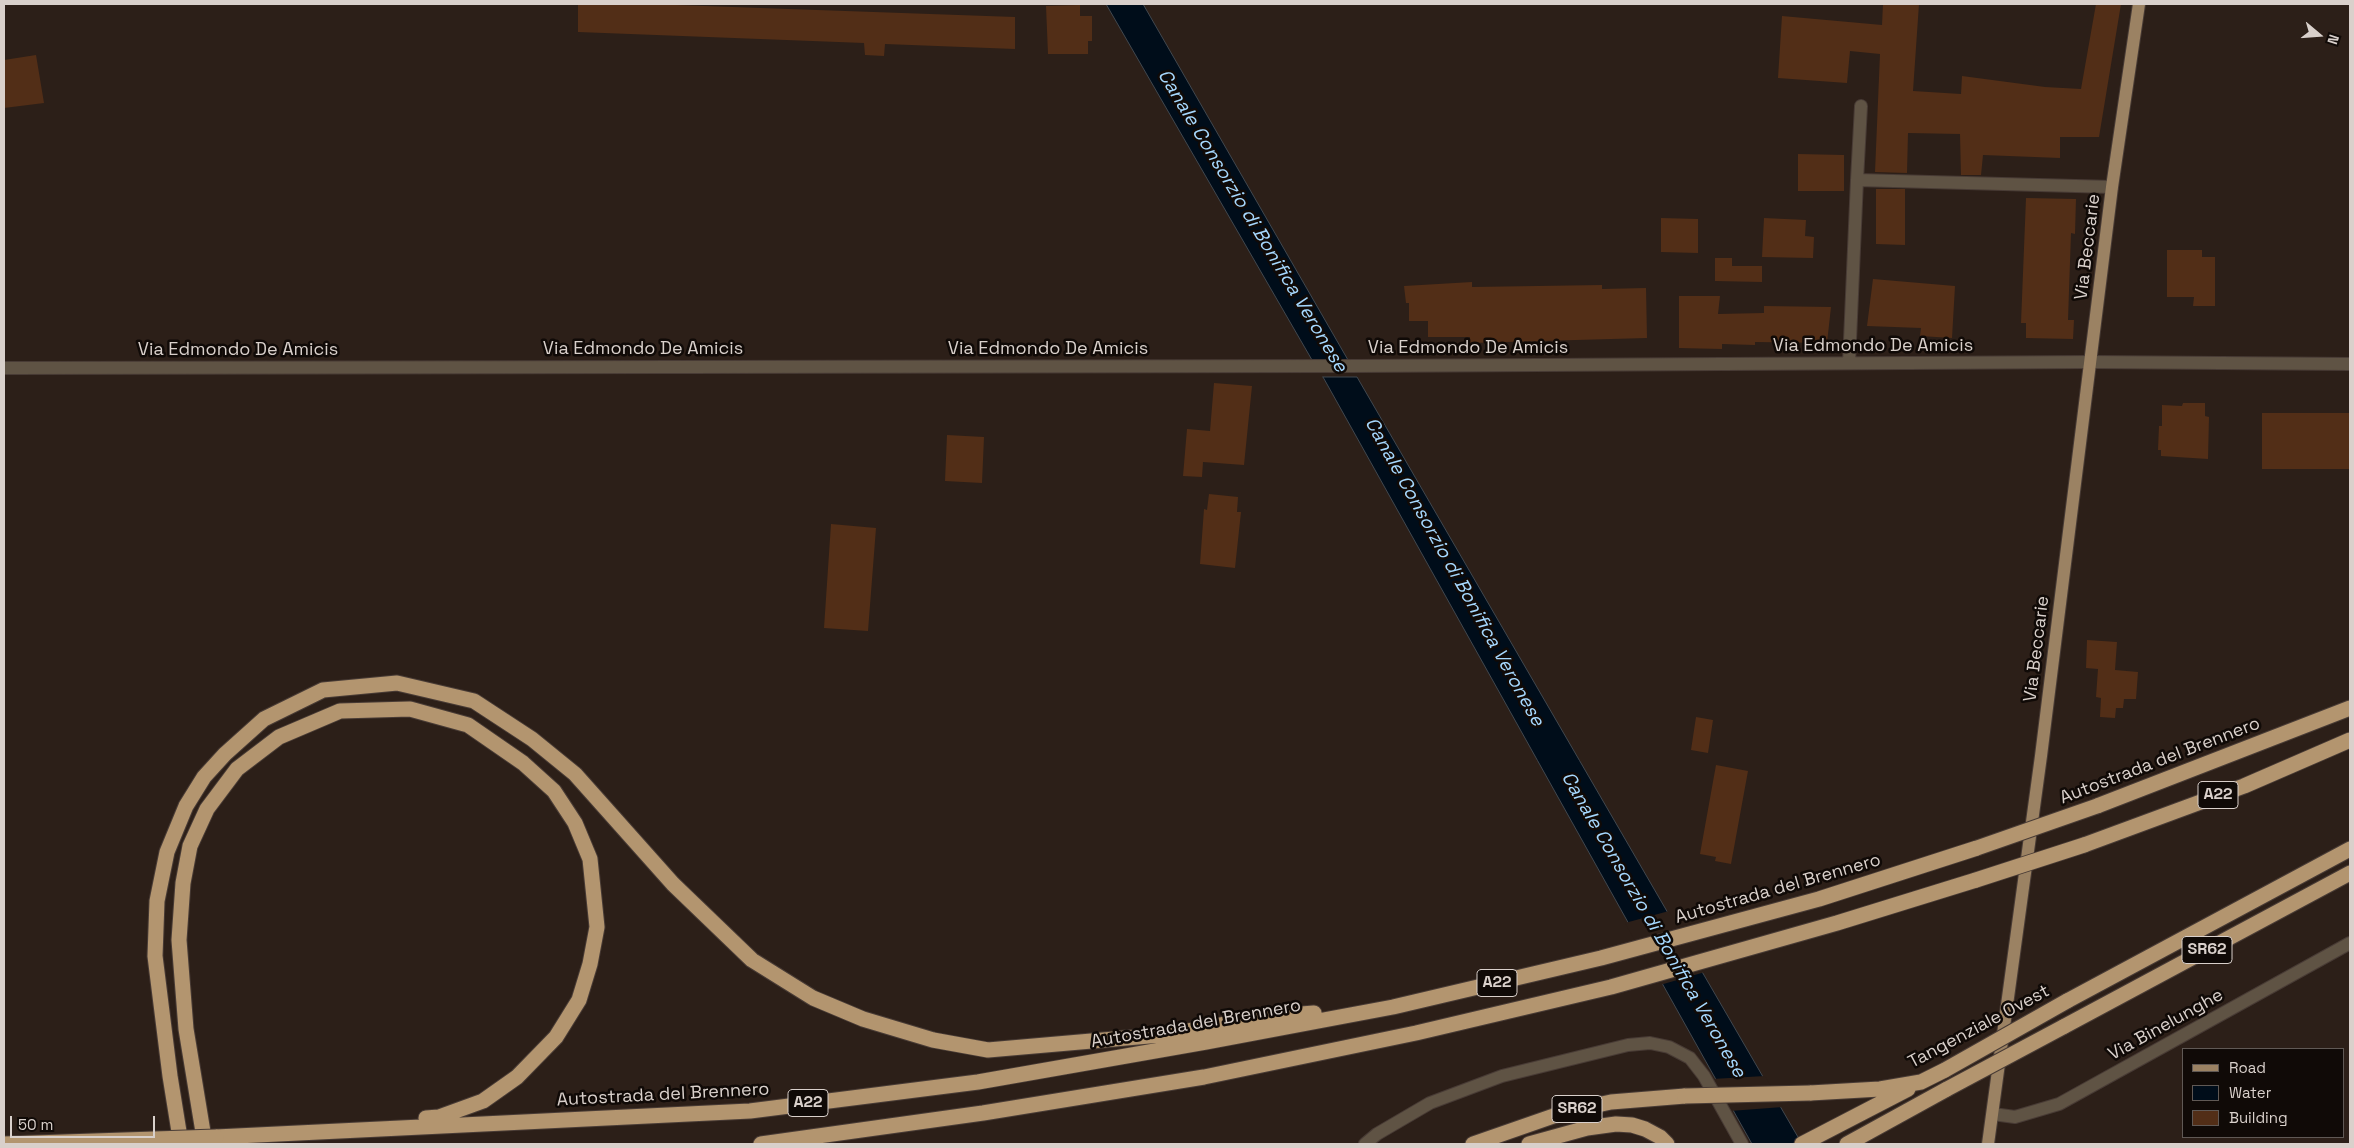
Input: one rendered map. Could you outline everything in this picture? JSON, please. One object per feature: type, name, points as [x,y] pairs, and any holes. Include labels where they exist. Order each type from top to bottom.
[{"type":"highway","points":[[182,1144],[170,1076],[155,956],[157,901],[167,852],[186,806],[204,777],[226,754],[264,718],[323,690],[397,683],[474,701],[532,739],[575,774],[673,884],[752,960],[813,998],[871,1022],[933,1040],[988,1050],[1163,1035],[1264,1017],[1393,1007]]},
{"type":"highway","name":"Autostrada del Brennero","points":[[4,1144],[155,1139],[211,1140],[750,1111],[978,1082],[1196,1044],[1393,1007],[1601,958],[1819,899],[1977,848],[2097,806],[2350,708]]},
{"type":"highway","points":[[410,709],[468,725],[523,763],[554,791],[575,823],[590,859],[597,927],[590,964],[579,1000],[556,1037],[517,1077],[483,1101],[439,1117],[211,1140],[186,1029],[179,940],[183,883],[190,846],[207,808],[237,770],[279,737],[340,711],[410,709]]},
{"type":"highway","name":"A22","points":[[761,1144],[983,1113],[1204,1077],[1416,1033],[1611,987],[1976,880],[2084,845],[2244,786],[2350,740]]},
{"type":"highway","name":"Tangenziale Ovest","points":[[1473,1144],[1565,1112],[1611,1102],[1685,1096],[1880,1089],[1921,1082],[2350,849]]},
{"type":"highway","name":"SR62","points":[[1847,1144],[2350,873]]},
{"type":"highway","points":[[1802,1144],[1921,1082]]},
{"type":"highway","points":[[1528,1144],[1559,1135],[1616,1124],[1632,1125],[1645,1129],[1660,1137],[1667,1144]]},
{"type":"main road","name":"Via Beccarie","points":[[1988,1144],[2092,362],[2112,187],[2139,4]]},
{"type":"street","points":[[1849,364],[1860,106]]},
{"type":"street","name":"Via Beccarie","points":[[1857,180],[2112,187]]},
{"type":"street","name":"Via Edmondo De Amicis","points":[[4,368],[1354,366],[2092,362],[2350,364]]},
{"type":"street","name":"Via Binelunghe","points":[[1993,1114],[2014,1117],[2059,1104],[2350,943]]},
{"type":"street","points":[[1365,1144],[1376,1134],[1430,1102],[1502,1076],[1628,1045],[1650,1043],[1669,1047],[1690,1058],[1704,1076],[1742,1144]]},
{"type":"water","name":"Canale Consorzio di Bonifica Veronese","points":[[1106,4],[1143,4],[1348,360],[1312,360]]},
{"type":"water","name":"Canale Consorzio di Bonifica Veronese","points":[[1323,377],[1357,377],[1802,1144],[1752,1144]]},
{"type":"pier","points":[[1669,911],[1705,972],[1660,985],[1625,923]]},
{"type":"pier","points":[[1765,1076],[1783,1107],[1730,1111],[1712,1079]]},
{"type":"building","points":[[578,4],[648,4],[1015,17],[1015,49],[885,44],[884,56],[865,55],[864,43],[578,32]]},
{"type":"building","points":[[1883,4],[1919,4],[1913,91],[1961,94],[1962,76],[2045,87],[2081,89],[2096,4],[2121,4],[2099,137],[2060,137],[2060,158],[1983,155],[1981,175],[1961,175],[1960,134],[1908,133],[1907,173],[1875,172],[1880,54],[1850,51],[1847,83],[1778,78],[1782,16],[1882,25]]},
{"type":"building","points":[[1080,5],[1080,16],[1092,16],[1092,41],[1088,41],[1088,54],[1048,54],[1046,6]]},
{"type":"building","points":[[36,55],[44,103],[4,108],[4,60]]},
{"type":"building","points":[[1798,154],[1844,155],[1844,191],[1798,191]]},
{"type":"building","points":[[1876,189],[1905,189],[1905,245],[1876,244]]},
{"type":"building","points":[[2026,198],[2076,199],[2075,234],[2071,233],[2068,320],[2074,320],[2073,339],[2026,338],[2026,323],[2021,323]]},
{"type":"building","points":[[1661,218],[1698,219],[1698,253],[1661,252]]},
{"type":"building","points":[[1764,218],[1806,220],[1805,236],[1814,237],[1813,258],[1762,257]]},
{"type":"building","points":[[2167,250],[2202,250],[2202,257],[2215,257],[2215,306],[2193,306],[2194,297],[2167,297]]},
{"type":"building","points":[[1715,258],[1732,258],[1732,266],[1762,266],[1762,282],[1715,281]]},
{"type":"building","points":[[1873,279],[1955,286],[1952,338],[1920,336],[1921,328],[1867,326]]},
{"type":"building","points":[[1472,282],[1472,287],[1602,285],[1602,289],[1646,288],[1647,338],[1470,343],[1470,337],[1428,337],[1428,321],[1409,321],[1409,303],[1406,303],[1404,286]]},
{"type":"building","points":[[1679,296],[1720,296],[1718,314],[1764,313],[1764,306],[1831,307],[1827,343],[1755,342],[1755,345],[1722,344],[1722,349],[1679,348]]},
{"type":"building","points":[[1214,383],[1252,386],[1244,465],[1203,462],[1202,477],[1183,476],[1187,429],[1210,431]]},
{"type":"building","points":[[2183,403],[2205,403],[2205,416],[2209,417],[2208,459],[2161,456],[2161,450],[2158,450],[2159,426],[2162,426],[2162,405],[2182,406]]},
{"type":"building","points":[[2262,413],[2350,413],[2350,469],[2262,469]]},
{"type":"building","points":[[947,435],[984,437],[982,483],[945,481]]},
{"type":"building","points":[[1209,494],[1238,497],[1237,512],[1241,512],[1235,568],[1200,564],[1204,509],[1207,510]]},
{"type":"building","points":[[831,524],[876,528],[868,631],[824,628]]},
{"type":"building","points":[[2087,640],[2117,642],[2115,670],[2138,672],[2136,699],[2124,699],[2123,708],[2116,708],[2115,718],[2100,717],[2101,698],[2096,697],[2098,669],[2086,668]]},
{"type":"building","points":[[1696,717],[1713,720],[1708,753],[1691,750]]},
{"type":"building","points":[[1716,765],[1748,771],[1731,864],[1715,861],[1716,857],[1700,854]]}]
